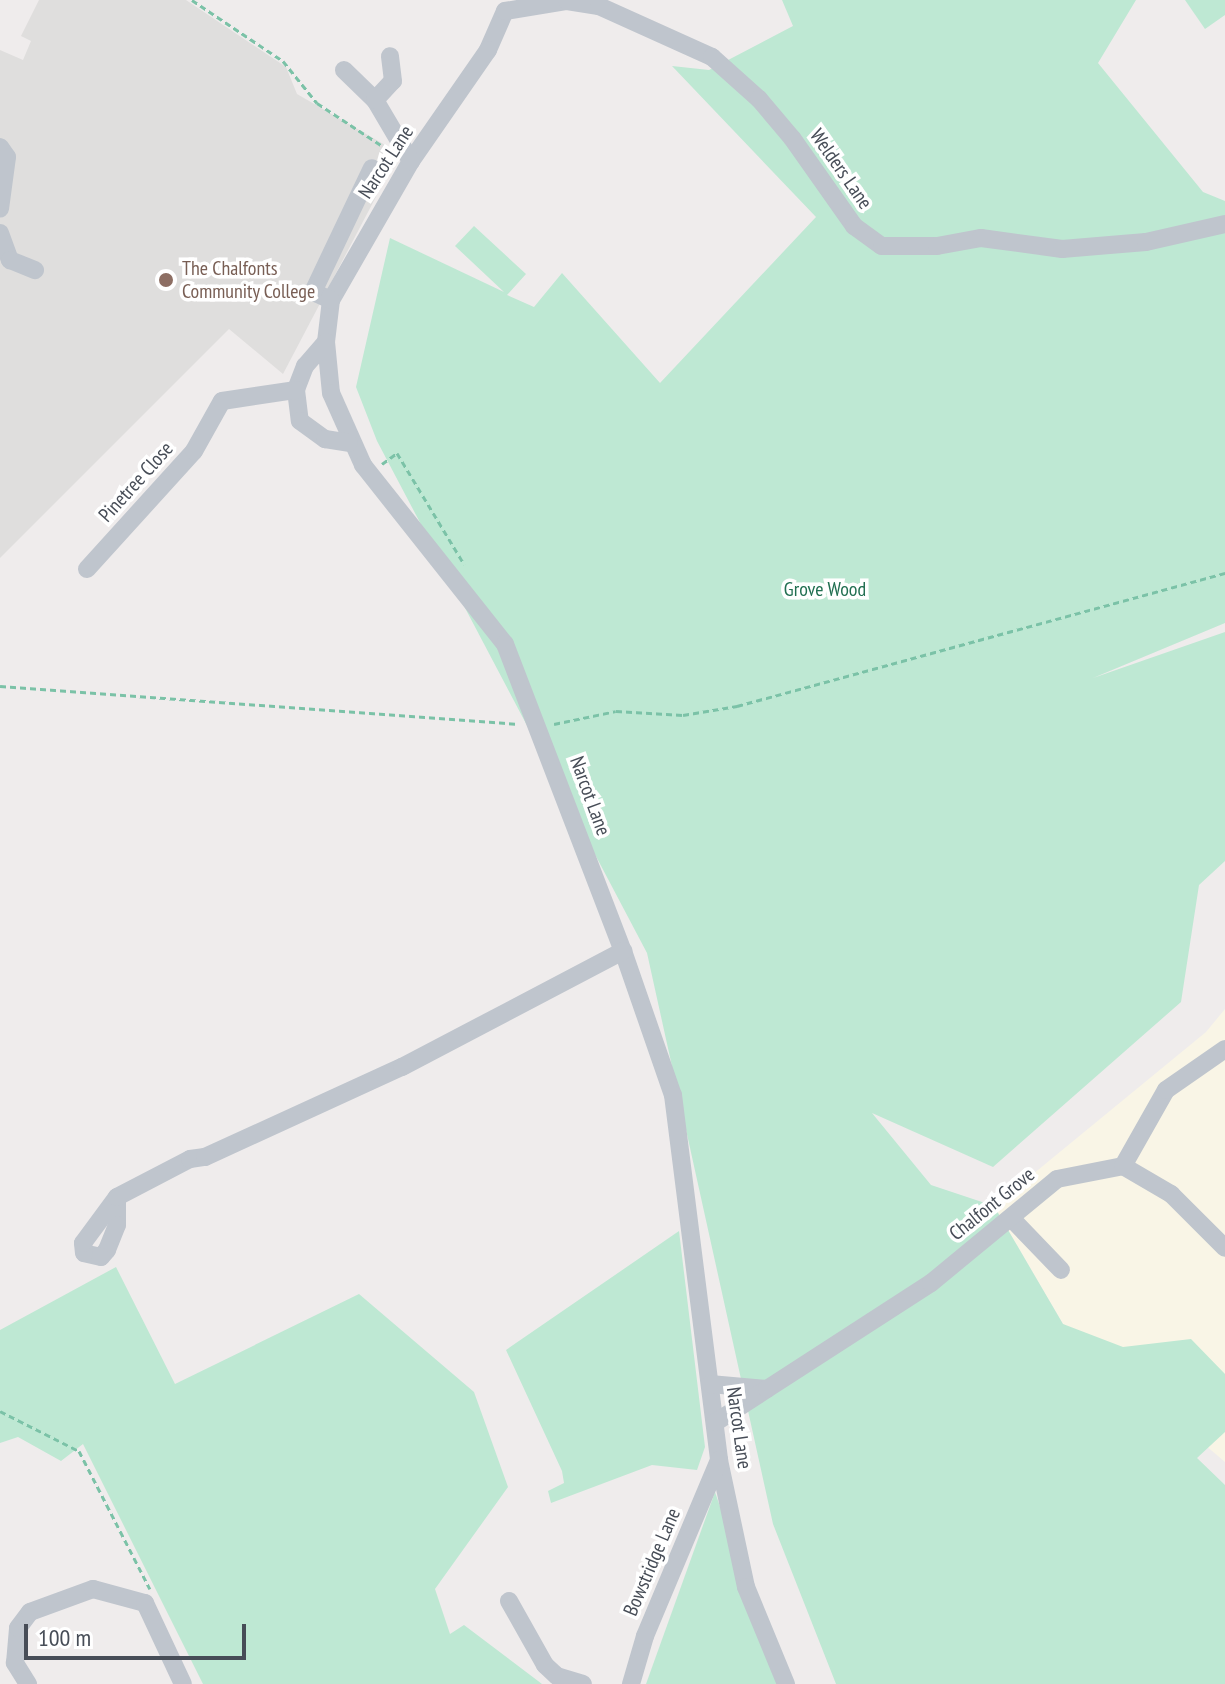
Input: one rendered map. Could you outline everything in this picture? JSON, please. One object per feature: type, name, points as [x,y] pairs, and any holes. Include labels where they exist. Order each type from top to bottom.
[{"type":"street","name":"Welders Lane","points":[[502,6],[567,1],[599,6],[712,57],[775,118],[854,226],[882,246],[937,246],[981,238],[1062,249],[1146,242],[1225,224]]},
{"type":"street","name":"Narcot Lane","points":[[502,6],[488,50],[411,161],[331,300],[326,342],[331,393],[349,443],[370,474],[505,644],[547,720],[673,1095],[719,1460],[746,1587],[786,1684]]},
{"type":"street","points":[[375,100],[393,81],[390,56]]},
{"type":"street","points":[[344,70],[375,100],[411,161]]},
{"type":"street","points":[[0,147],[7,157],[0,209]]},
{"type":"street","points":[[331,300],[313,292],[372,168]]},
{"type":"street","points":[[0,233],[10,260],[35,270]]},
{"type":"street","points":[[326,342],[305,366],[296,390],[300,421],[325,439],[349,443]]},
{"type":"street","name":"Pinetree Close","points":[[87,569],[194,451],[222,401],[296,390]]},
{"type":"street","points":[[117,1197],[190,1159],[205,1157],[402,1067],[623,951]]},
{"type":"street","points":[[1225,1049],[1166,1090],[1123,1166],[1171,1194],[1225,1248]]},
{"type":"street","name":"Chalfont Grove","points":[[716,1422],[931,1283],[1057,1179],[1123,1166]]},
{"type":"street","points":[[1011,1218],[1061,1270]]},
{"type":"street","points":[[710,1384],[767,1389]]},
{"type":"street","name":"Bowstridge Lane","points":[[631,1684],[645,1636],[719,1460]]},
{"type":"street","points":[[15,1676],[18,1628],[30,1612],[105,1590],[145,1603],[183,1684]]},
{"type":"street","points":[[509,1601],[545,1665],[557,1676],[583,1684]]},
{"type":"path","points":[[192,0],[283,61],[317,103],[388,149]]},
{"type":"path","points":[[370,474],[397,453],[471,577]]},
{"type":"path","points":[[0,686],[547,720],[616,711],[683,715],[737,706],[1225,573]]},
{"type":"path","points":[[547,720],[559,737]]},
{"type":"path","points":[[0,1411],[79,1451],[154,1596]]},
{"type":"shaded area","name":"The Chalfonts Community College","points":[[39,0],[186,0],[286,67],[297,94],[399,153],[283,374],[229,329],[0,558],[0,50],[23,60],[31,41],[21,36]]},
{"type":"shaded area","points":[[1225,1009],[1225,1462],[1063,1324],[994,1206],[1206,1032]]},
{"type":"green space","name":"Grove Wood","points":[[782,0],[1136,0],[1098,63],[1203,192],[1225,201],[1225,623],[1093,678],[1225,632],[1225,861],[1199,885],[1181,1002],[993,1167],[872,1113],[931,1185],[994,1206],[1063,1324],[1123,1347],[1191,1339],[1225,1374],[1225,1432],[1197,1458],[1225,1485],[1225,1684],[836,1684],[773,1524],[647,953],[377,441],[356,387],[390,238],[504,292],[455,246],[474,226],[526,274],[507,295],[534,307],[562,273],[660,383],[816,217],[672,66],[709,70],[793,26]]},
{"type":"green space","points":[[1185,0],[1225,0],[1225,15],[1205,29]]},
{"type":"green space","points":[[679,1231],[705,1447],[697,1470],[652,1465],[551,1503],[548,1491],[564,1483],[562,1471],[506,1350]]},
{"type":"green space","points":[[116,1267],[175,1384],[359,1294],[474,1392],[508,1487],[435,1589],[450,1634],[464,1625],[542,1684],[203,1684],[83,1444],[61,1461],[18,1437],[0,1443],[0,1330]]},
{"type":"green space","points":[[715,1492],[781,1684],[646,1684]]},
{"type":"place","name":"The Chalfonts Community College","points":[[166,280]]}]
